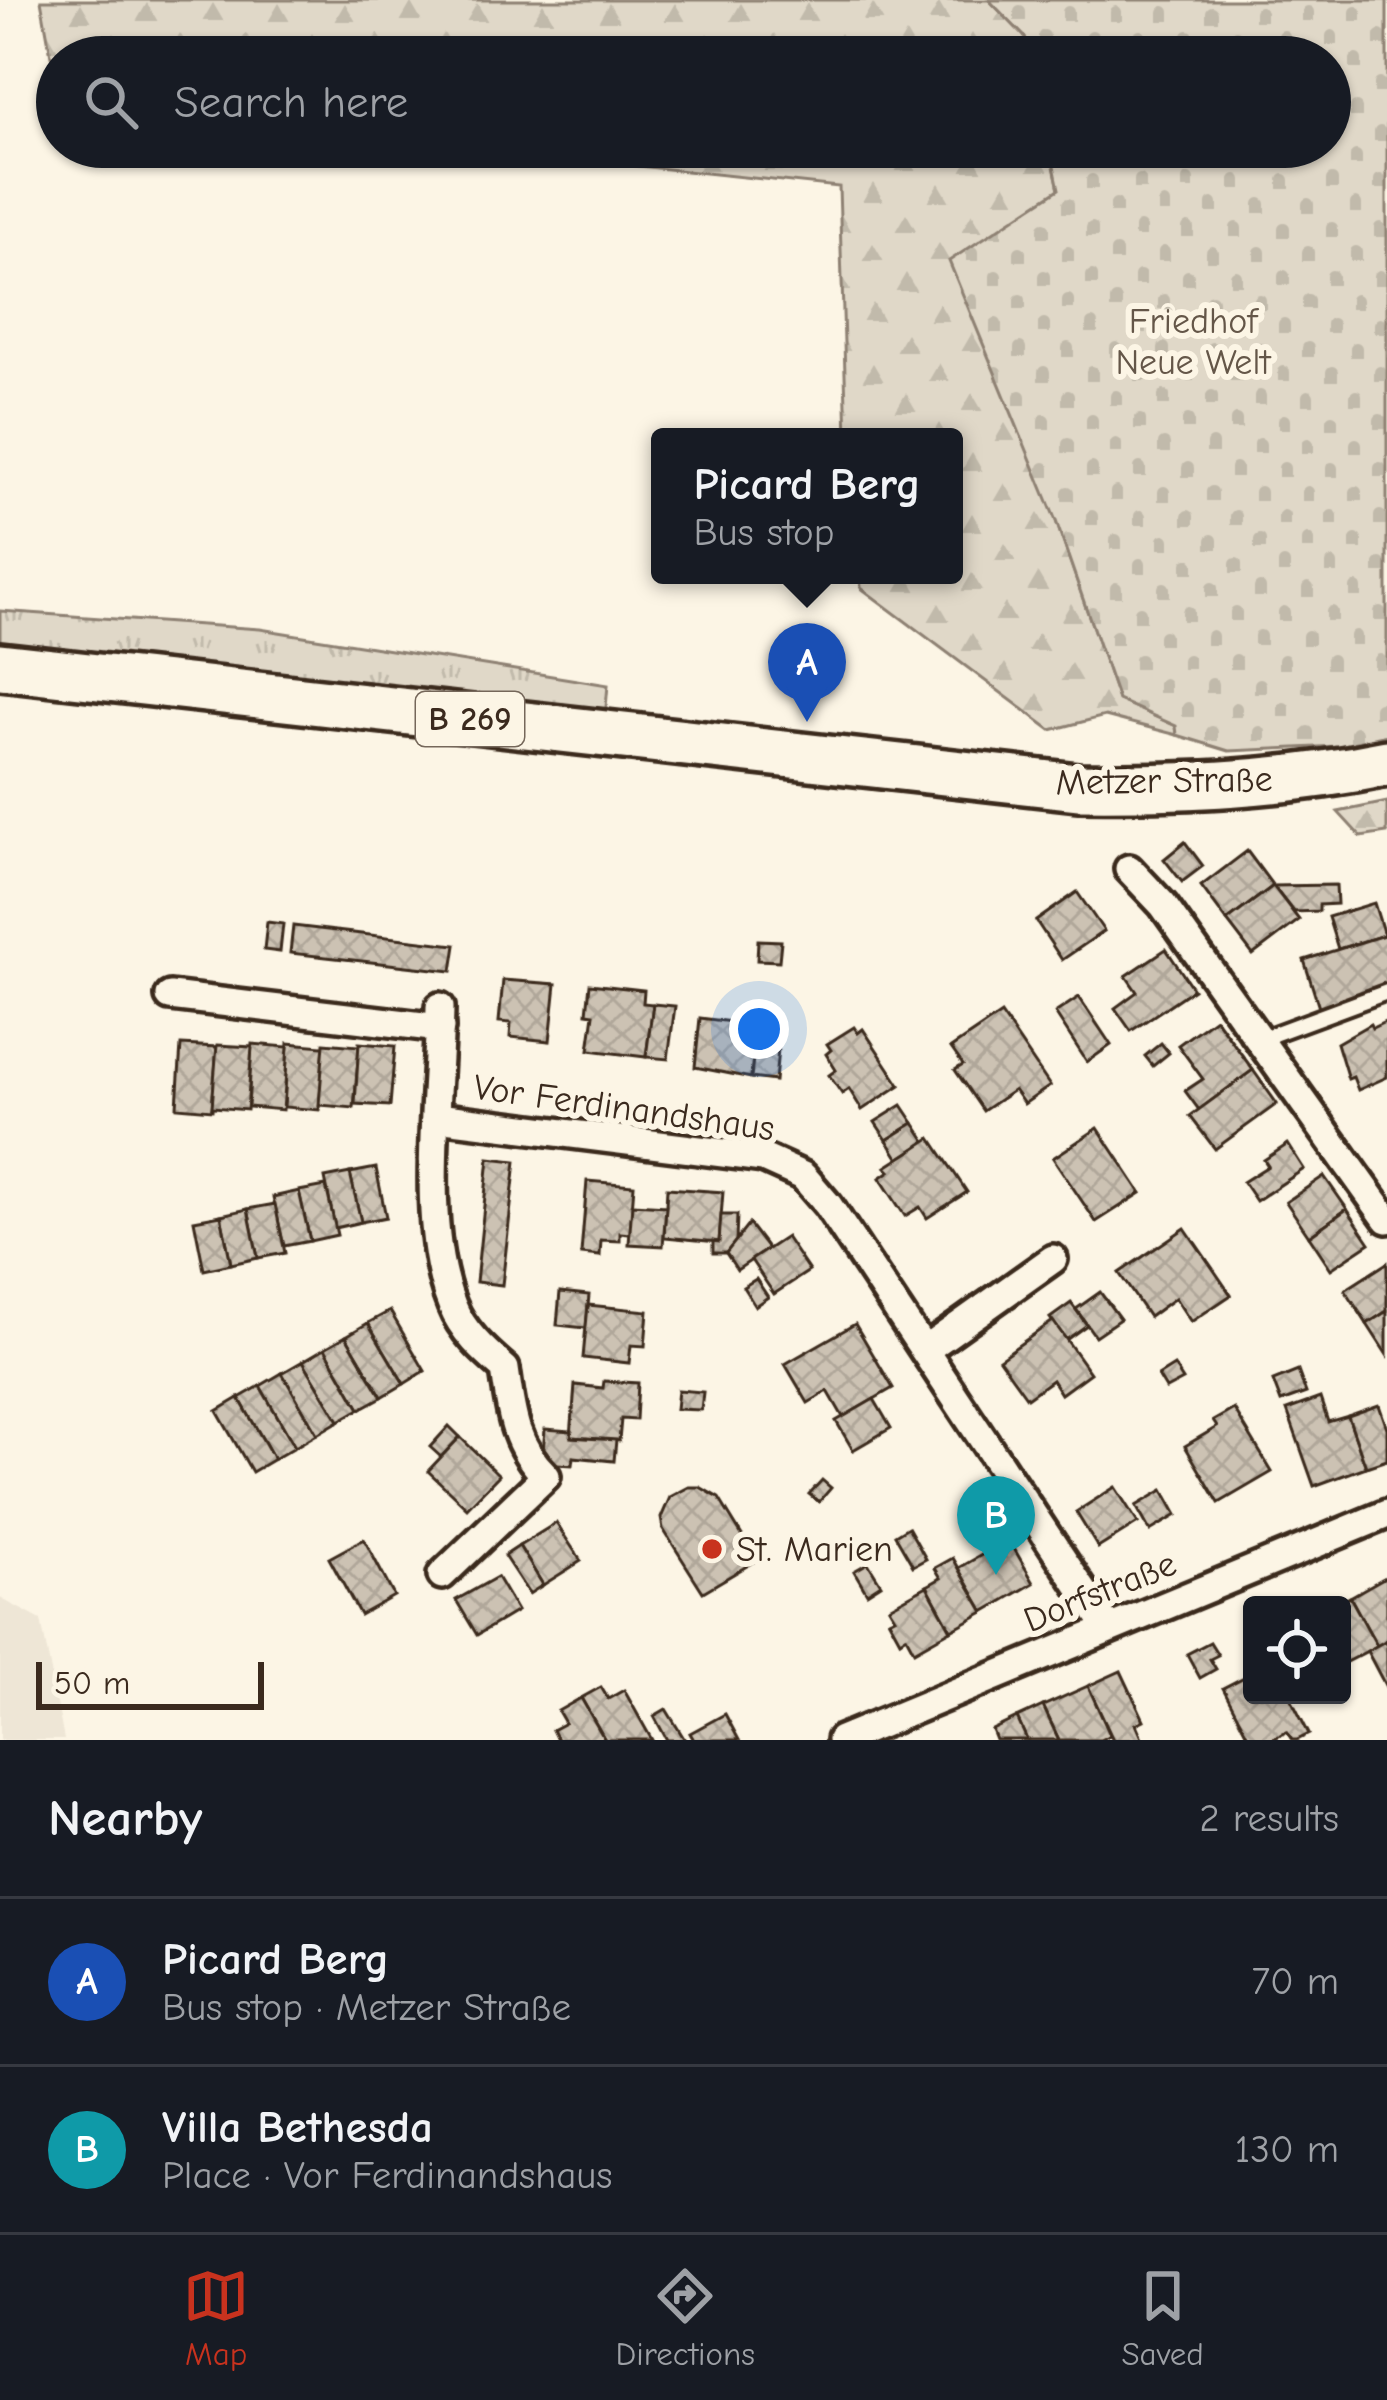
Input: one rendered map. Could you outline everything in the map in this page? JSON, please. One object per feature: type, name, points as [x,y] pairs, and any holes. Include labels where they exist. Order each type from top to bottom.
[{"type":"main road","name":"Metzer Straße","points":[[0,666],[1078,787],[1191,788],[1272,782],[1387,763]]},
{"type":"street","points":[[1129,869],[1163,904],[1387,1219]]},
{"type":"street","points":[[170,996],[440,1017],[434,1191],[441,1272],[453,1309],[478,1346],[505,1369],[514,1432],[529,1459],[546,1476],[442,1575]]},
{"type":"street","name":"Vor Ferdinandshaus","points":[[437,1117],[764,1158],[802,1176],[828,1205],[1107,1628]]},
{"type":"street","points":[[925,1349],[1053,1259]]},
{"type":"street","name":"Dorfstraße","points":[[841,1740],[1387,1514]]},
{"type":"lane","points":[[1260,1039],[1387,992]]},
{"type":"shaded area","points":[[0,1598],[41,1620],[64,1740],[0,1740]]},
{"type":"green space","points":[[41,0],[989,0],[1024,36],[47,36]]},
{"type":"green space","name":"Friedhof Neue Welt","points":[[989,0],[1387,0],[1387,735],[1339,746],[1229,751],[1177,735],[1176,726],[1118,700],[1056,521],[949,261],[1059,189],[1054,168],[1351,168],[1351,36],[1024,36]]},
{"type":"green space","points":[[657,168],[1054,168],[1059,189],[1056,521],[1118,700],[1176,726],[1177,735],[1105,716],[1051,730],[861,588],[861,584],[963,584],[963,428],[847,428],[839,187]]},
{"type":"green space","points":[[0,611],[260,629],[608,685],[605,718],[0,649]]},
{"type":"green space","points":[[1387,802],[1387,833],[1361,837],[1338,812]]},
{"type":"building","points":[[1185,842],[1203,866],[1182,882],[1164,859]]},
{"type":"building","points":[[1247,851],[1273,886],[1227,921],[1201,886]]},
{"type":"building","points":[[1336,885],[1337,904],[1319,905],[1319,911],[1293,912],[1273,886]]},
{"type":"building","points":[[1273,886],[1299,920],[1253,955],[1227,921]]},
{"type":"building","points":[[1077,892],[1104,931],[1062,960],[1036,921]]},
{"type":"building","points":[[1374,903],[1384,935],[1338,949],[1328,917]]},
{"type":"building","points":[[267,922],[283,924],[280,952],[264,950]]},
{"type":"building","points":[[293,926],[456,945],[452,971],[290,953]]},
{"type":"building","points":[[1387,934],[1387,987],[1319,1008],[1304,960]]},
{"type":"building","points":[[758,940],[781,941],[779,961],[757,960]]},
{"type":"building","points":[[1166,949],[1193,989],[1131,1031],[1115,1008],[1137,992],[1126,976]]},
{"type":"building","points":[[503,980],[556,984],[550,1041],[510,1037],[511,1023],[499,1022]]},
{"type":"building","points":[[590,984],[644,990],[643,1003],[653,1004],[646,1057],[589,1050],[594,1014],[587,1013]]},
{"type":"building","points":[[1079,997],[1111,1045],[1087,1062],[1055,1013]]},
{"type":"building","points":[[653,1004],[675,1006],[668,1059],[646,1057]]},
{"type":"building","points":[[1001,1014],[1050,1086],[1024,1104],[1014,1090],[983,1111],[955,1070],[963,1065],[951,1048]]},
{"type":"building","points":[[700,1018],[756,1025],[751,1078],[695,1067]]},
{"type":"building","points":[[1215,1018],[1253,1070],[1199,1110],[1185,1091],[1203,1079],[1178,1045]]},
{"type":"building","points":[[1387,1021],[1387,1077],[1358,1090],[1353,1077],[1348,1079],[1337,1043],[1370,1024],[1372,1028]]},
{"type":"building","points":[[854,1027],[858,1033],[863,1029],[900,1085],[862,1110],[849,1089],[842,1094],[829,1075],[836,1070],[826,1054],[831,1050],[827,1044]]},
{"type":"building","points":[[288,1043],[324,1046],[319,1110],[284,1107]]},
{"type":"building","points":[[324,1043],[359,1046],[354,1108],[319,1105]]},
{"type":"building","points":[[359,1043],[395,1046],[390,1106],[355,1104]]},
{"type":"building","points":[[1161,1043],[1169,1053],[1153,1066],[1145,1056]]},
{"type":"building","points":[[252,1044],[288,1047],[283,1110],[248,1107]]},
{"type":"building","points":[[181,1045],[217,1047],[212,1110],[177,1107]]},
{"type":"building","points":[[217,1045],[252,1047],[247,1110],[212,1107]]},
{"type":"building","points":[[754,1047],[778,1049],[775,1081],[751,1078]]},
{"type":"building","points":[[1253,1070],[1277,1104],[1215,1149],[1190,1116]]},
{"type":"building","points":[[902,1105],[914,1123],[887,1140],[875,1122]]},
{"type":"building","points":[[914,1123],[926,1141],[899,1159],[887,1140]]},
{"type":"building","points":[[1098,1128],[1141,1193],[1096,1222],[1053,1158]]},
{"type":"building","points":[[931,1138],[967,1192],[927,1218],[920,1207],[905,1216],[880,1178],[890,1171],[886,1167]]},
{"type":"building","points":[[1288,1144],[1304,1169],[1256,1201],[1243,1182],[1268,1166],[1264,1160]]},
{"type":"building","points":[[489,1158],[516,1161],[502,1285],[476,1282]]},
{"type":"building","points":[[376,1168],[386,1217],[361,1222],[350,1173]]},
{"type":"building","points":[[350,1173],[361,1222],[335,1228],[325,1178]]},
{"type":"building","points":[[1324,1176],[1347,1209],[1309,1236],[1286,1202]]},
{"type":"building","points":[[587,1181],[634,1185],[630,1234],[620,1233],[620,1241],[601,1240],[600,1256],[581,1254]]},
{"type":"building","points":[[326,1186],[337,1235],[310,1241],[299,1191]]},
{"type":"building","points":[[667,1188],[723,1192],[719,1242],[664,1237]]},
{"type":"building","points":[[299,1191],[310,1241],[284,1246],[273,1197]]},
{"type":"building","points":[[275,1204],[285,1253],[258,1258],[248,1209]]},
{"type":"building","points":[[632,1204],[666,1206],[663,1246],[629,1244]]},
{"type":"building","points":[[248,1209],[258,1258],[231,1264],[221,1215]]},
{"type":"building","points":[[1347,1209],[1370,1243],[1331,1269],[1309,1236]]},
{"type":"building","points":[[221,1215],[231,1264],[204,1270],[194,1220]]},
{"type":"building","points":[[721,1215],[737,1215],[736,1241],[726,1253],[713,1253],[713,1241],[719,1242]]},
{"type":"building","points":[[749,1224],[768,1249],[737,1270],[726,1253]]},
{"type":"building","points":[[1185,1228],[1231,1295],[1191,1322],[1175,1298],[1149,1317],[1119,1273]]},
{"type":"building","points":[[786,1237],[809,1271],[774,1294],[751,1260]]},
{"type":"building","points":[[1387,1263],[1387,1311],[1367,1324],[1345,1290]]},
{"type":"building","points":[[756,1279],[768,1297],[755,1306],[743,1287]]},
{"type":"building","points":[[560,1292],[589,1295],[586,1328],[557,1325]]},
{"type":"building","points":[[1100,1292],[1120,1319],[1095,1336],[1076,1309]]},
{"type":"building","points":[[1071,1303],[1087,1325],[1066,1340],[1050,1318]]},
{"type":"building","points":[[588,1305],[648,1311],[645,1346],[631,1345],[629,1363],[583,1358]]},
{"type":"building","points":[[390,1311],[425,1371],[404,1384],[368,1323]]},
{"type":"building","points":[[1387,1311],[1387,1355],[1367,1324]]},
{"type":"building","points":[[1053,1321],[1090,1373],[1061,1394],[1052,1380],[1027,1398],[999,1359]]},
{"type":"building","points":[[368,1323],[404,1384],[382,1397],[346,1336]]},
{"type":"building","points":[[855,1324],[893,1388],[843,1417],[828,1391],[808,1403],[785,1364]]},
{"type":"building","points":[[346,1336],[382,1397],[360,1409],[325,1348]]},
{"type":"building","points":[[325,1348],[360,1409],[339,1421],[303,1361]]},
{"type":"building","points":[[303,1361],[339,1421],[317,1434],[282,1373]]},
{"type":"building","points":[[1174,1366],[1183,1380],[1166,1389],[1158,1376]]},
{"type":"building","points":[[1298,1371],[1306,1393],[1281,1402],[1273,1381]]},
{"type":"building","points":[[282,1373],[317,1434],[295,1447],[260,1386]]},
{"type":"building","points":[[604,1381],[638,1383],[636,1420],[621,1419],[619,1441],[571,1437],[575,1385],[603,1388]]},
{"type":"building","points":[[260,1386],[295,1447],[274,1459],[239,1398]]},
{"type":"building","points":[[678,1390],[703,1392],[701,1410],[676,1409]]},
{"type":"building","points":[[239,1398],[274,1459],[252,1472],[217,1411]]},
{"type":"building","points":[[1320,1398],[1328,1422],[1348,1416],[1366,1467],[1314,1486],[1287,1410]]},
{"type":"building","points":[[874,1399],[891,1428],[853,1450],[836,1421]]},
{"type":"building","points":[[1379,1405],[1387,1428],[1387,1460],[1366,1467],[1348,1416]]},
{"type":"building","points":[[1234,1409],[1272,1472],[1219,1503],[1185,1446],[1217,1427],[1213,1421]]},
{"type":"building","points":[[449,1426],[460,1437],[441,1457],[430,1447]]},
{"type":"building","points":[[545,1429],[572,1431],[571,1437],[616,1440],[614,1461],[573,1457],[572,1465],[542,1463]]},
{"type":"building","points":[[460,1437],[499,1475],[467,1508],[428,1471]]},
{"type":"building","points":[[822,1480],[831,1488],[819,1502],[809,1494]]},
{"type":"building","name":"St. Marien","points":[[700,1487],[719,1498],[757,1560],[703,1592],[663,1529],[661,1518],[670,1497]]},
{"type":"building","points":[[1115,1487],[1138,1523],[1098,1548],[1076,1512]]},
{"type":"building","points":[[1163,1490],[1177,1515],[1150,1531],[1136,1506]]},
{"type":"building","points":[[556,1523],[581,1561],[543,1585],[519,1546]]},
{"type":"building","points":[[908,1527],[926,1559],[913,1566],[895,1535]]},
{"type":"building","points":[[1005,1533],[1034,1583],[984,1612],[959,1568],[985,1553],[981,1547]]},
{"type":"building","points":[[364,1539],[394,1596],[360,1615],[329,1558]]},
{"type":"building","points":[[519,1546],[543,1585],[529,1594],[504,1556]]},
{"type":"building","points":[[953,1558],[984,1612],[951,1630],[927,1586],[941,1578],[935,1568]]},
{"type":"building","points":[[868,1563],[881,1584],[867,1593],[854,1571]]},
{"type":"building","points":[[1387,1576],[1387,1640],[1377,1646],[1351,1596]]},
{"type":"building","points":[[497,1577],[517,1611],[477,1635],[456,1600]]},
{"type":"building","points":[[927,1586],[951,1630],[914,1651],[906,1636],[900,1640],[889,1620],[895,1617],[889,1607]]},
{"type":"building","points":[[1351,1599],[1377,1646],[1351,1659]]},
{"type":"building","points":[[1387,1640],[1387,1689],[1367,1651]]},
{"type":"building","points":[[1210,1642],[1218,1655],[1210,1659],[1216,1669],[1200,1678],[1187,1654]]},
{"type":"building","points":[[1121,1671],[1144,1720],[1136,1724],[1143,1740],[1113,1740],[1088,1686]]},
{"type":"building","points":[[1243,1678],[1243,1704],[1294,1704],[1309,1734],[1297,1740],[1287,1732],[1271,1740],[1250,1740],[1223,1688]]},
{"type":"building","points":[[1088,1686],[1110,1735],[1100,1740],[1059,1740],[1043,1706]]},
{"type":"building","points":[[601,1687],[608,1699],[624,1690],[652,1740],[605,1740],[581,1698]]},
{"type":"building","points":[[581,1698],[605,1740],[557,1740],[552,1730],[565,1723],[558,1711]]},
{"type":"building","points":[[1043,1706],[1059,1740],[1027,1740],[1017,1718]]},
{"type":"building","points":[[666,1709],[685,1740],[667,1740],[654,1716]]},
{"type":"building","points":[[725,1714],[739,1740],[694,1740],[690,1733]]},
{"type":"building","points":[[1017,1718],[1027,1740],[996,1740],[992,1730]]},
{"type":"place","name":"Picard Berg","points":[[807,722]]},
{"type":"place","name":"St. Marien","points":[[712,1549]]},
{"type":"place","name":"Villa Bethesda","points":[[996,1575]]}]
